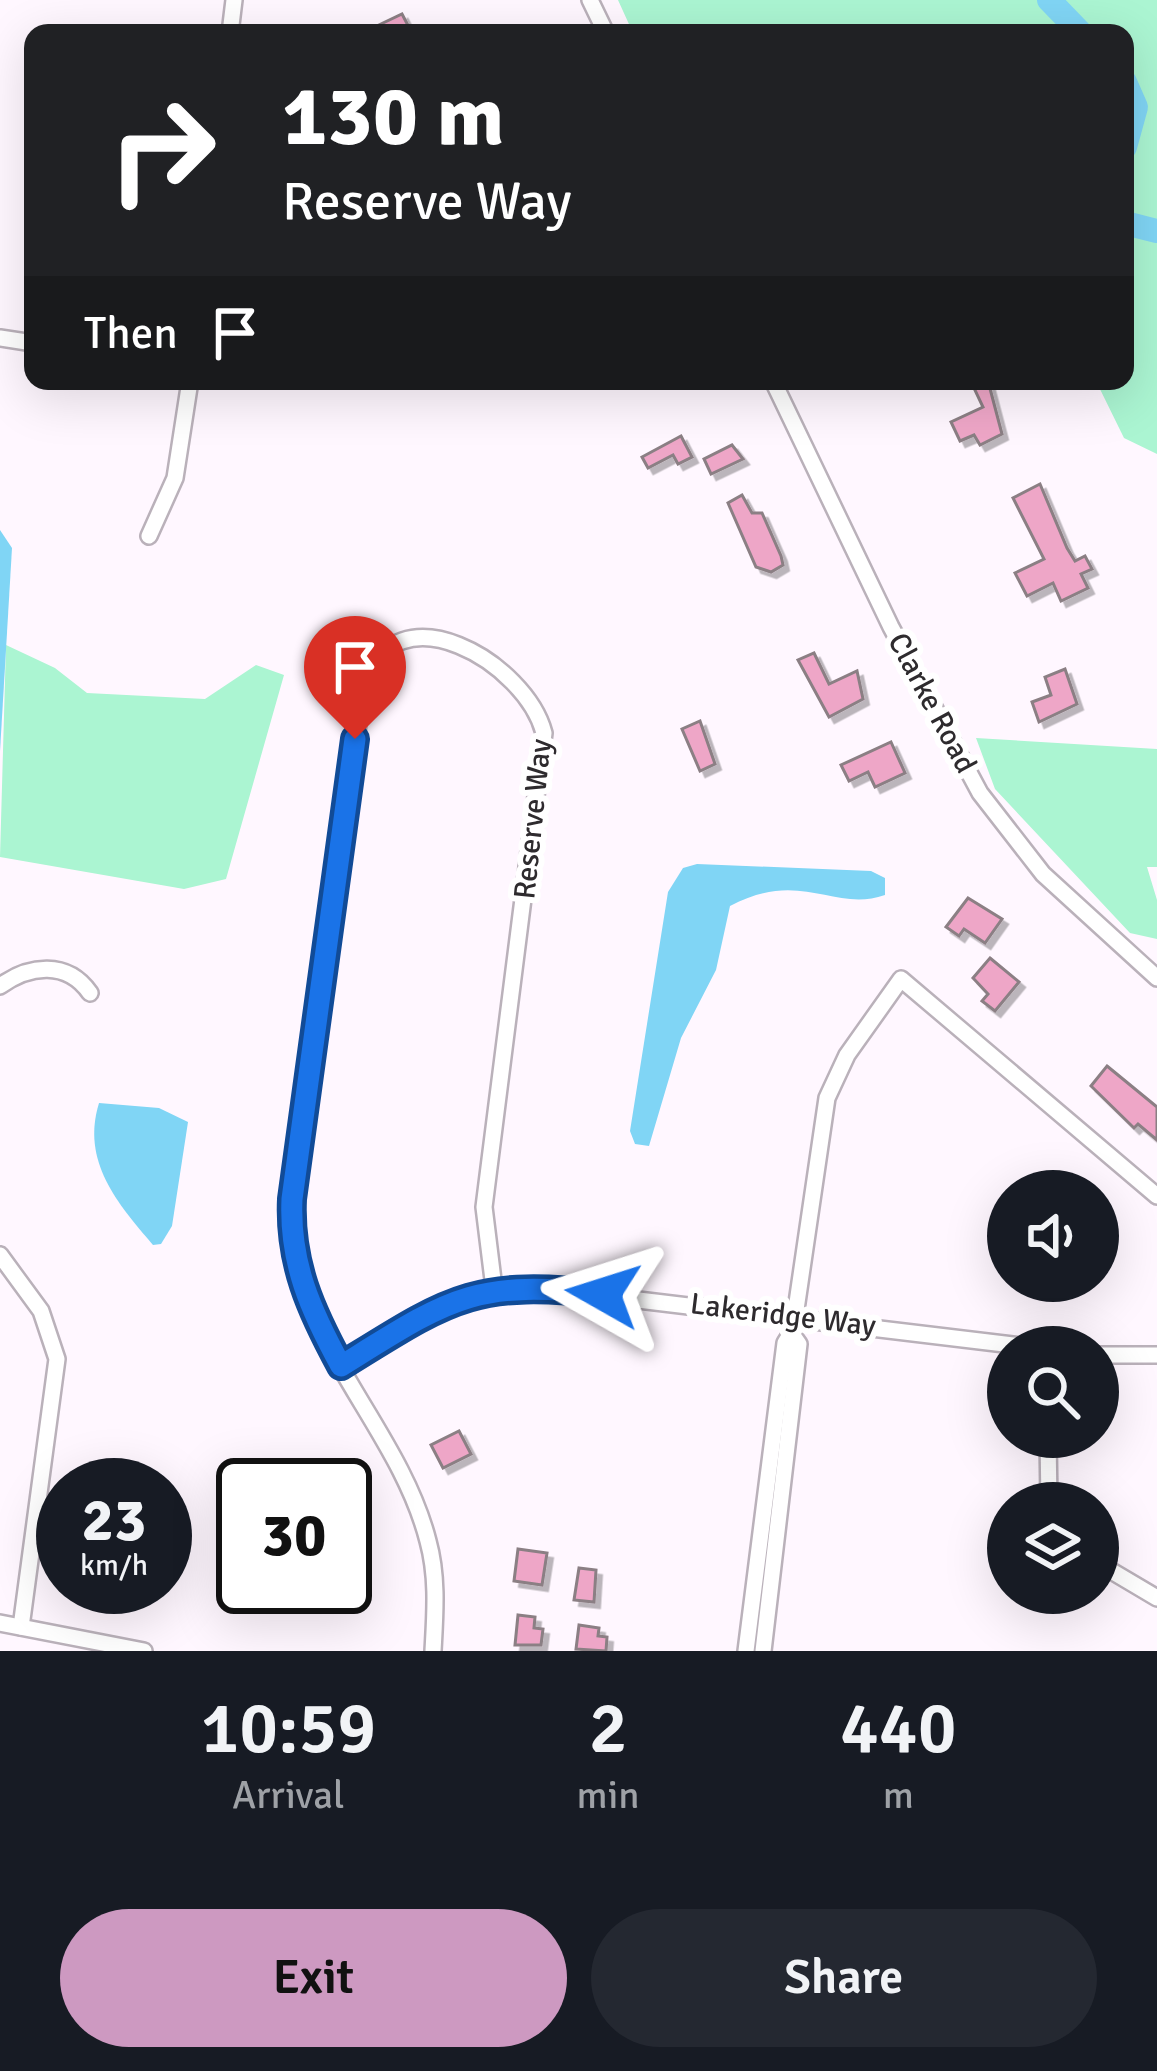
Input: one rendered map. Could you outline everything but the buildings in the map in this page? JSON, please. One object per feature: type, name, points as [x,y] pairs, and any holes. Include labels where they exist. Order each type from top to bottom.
[{"type":"street","points":[[148,536],[175,478],[189,390]]},
{"type":"street","name":"Clarke Road","points":[[777,390],[891,627],[980,793],[1043,874],[1157,978]]},
{"type":"street","name":"Reserve Way","points":[[433,1651],[435,1584],[427,1537],[308,1304],[297,1268],[292,1199],[363,686],[381,654],[416,637],[454,643],[504,670],[526,692],[544,733],[484,1207],[494,1288]]},
{"type":"street","points":[[0,986],[28,970],[55,969],[72,974],[90,993]]},
{"type":"street","points":[[746,1651],[785,1343],[792,1334],[827,1098],[847,1055],[901,979],[1157,1196]]},
{"type":"street","points":[[0,1255],[41,1311],[57,1359],[21,1628]]},
{"type":"street","name":"Lakeridge Way","points":[[341,1366],[436,1309],[494,1288],[558,1288],[987,1341]]},
{"type":"street","points":[[763,1651],[799,1345],[792,1334]]},
{"type":"street","points":[[1119,1355],[1157,1355]]},
{"type":"street","points":[[1119,1575],[1157,1598]]},
{"type":"street","points":[[0,1623],[140,1651]]},
{"type":"green space","points":[[618,0],[1157,0],[1157,454],[1124,438],[1100,390],[1134,390],[1134,24],[629,24]]},
{"type":"green space","points":[[6,645],[55,668],[87,693],[205,699],[256,665],[284,675],[226,879],[184,889],[0,857]]},
{"type":"green space","points":[[976,738],[1157,749],[1157,867],[1147,867],[1157,900],[1157,939],[1130,933],[995,789]]},
{"type":"water","points":[[0,530],[12,548],[0,751]]},
{"type":"water","points":[[697,864],[871,871],[885,878],[885,895],[849,899],[777,891],[730,906],[716,970],[681,1038],[649,1146],[635,1144],[630,1131],[668,892],[683,868]]},
{"type":"water","points":[[99,1103],[159,1108],[188,1122],[172,1226],[161,1244],[153,1245],[106,1180],[95,1144]]},
{"type":"waterway","points":[[1049,0],[1072,24]]},
{"type":"waterway","points":[[1134,102],[1134,114]]},
{"type":"waterway","points":[[1134,225],[1157,231]]},
{"type":"route","points":[[355,739],[292,1199],[293,1246],[308,1304],[341,1366],[436,1309],[483,1290],[522,1286],[603,1294]]}]
